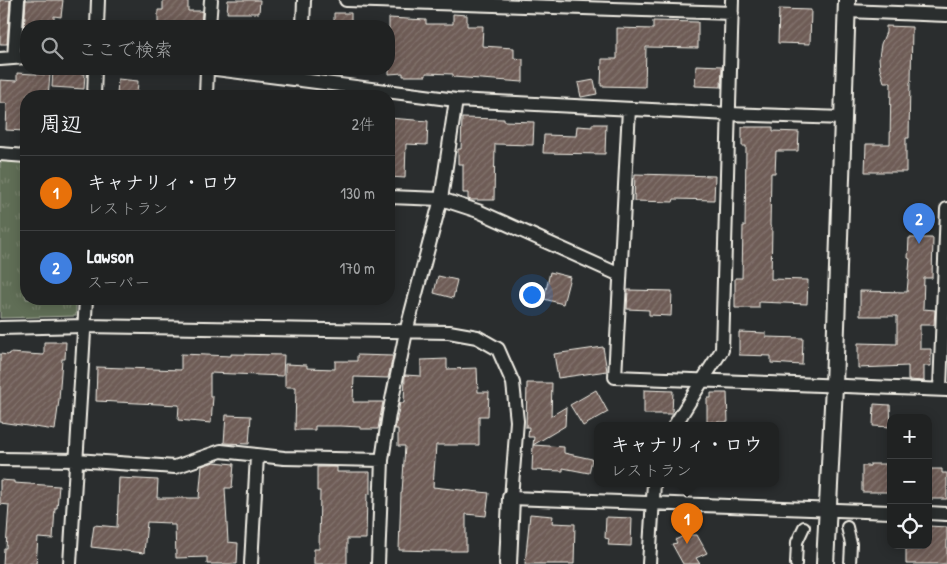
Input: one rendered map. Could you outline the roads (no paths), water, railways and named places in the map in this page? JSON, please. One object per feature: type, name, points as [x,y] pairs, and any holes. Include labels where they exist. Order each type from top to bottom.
[{"type":"street","points":[[0,59],[20,58],[18,0]]},
{"type":"street","points":[[97,20],[98,0]]},
{"type":"street","points":[[209,20],[211,0]]},
{"type":"street","points":[[303,20],[304,0]]},
{"type":"street","points":[[346,0],[732,13]]},
{"type":"street","points":[[677,422],[722,350],[732,0]]},
{"type":"street","points":[[825,564],[834,386],[847,5],[947,15]]},
{"type":"street","points":[[94,90],[95,75]]},
{"type":"street","points":[[206,90],[207,75]]},
{"type":"street","points":[[307,75],[456,100],[843,118]]},
{"type":"street","points":[[378,564],[382,460],[389,414],[406,332],[441,199],[456,100]]},
{"type":"street","points":[[629,109],[615,378],[944,390],[947,209]]},
{"type":"street","points":[[0,154],[20,156]]},
{"type":"street","points":[[395,197],[441,199],[478,211],[620,275]]},
{"type":"street","points":[[70,564],[86,305]]},
{"type":"street","points":[[0,328],[85,326],[449,332],[477,337],[498,349],[513,383],[517,420],[508,564]]},
{"type":"street","points":[[0,459],[76,460],[175,467],[221,451],[284,458],[382,460]]},
{"type":"street","points":[[251,564],[257,456]]},
{"type":"street","points":[[649,564],[654,487]]},
{"type":"street","points":[[511,498],[887,512]]},
{"type":"street","points":[[932,513],[947,514]]},
{"type":"street","points":[[796,564],[797,542],[804,527]]},
{"type":"street","points":[[847,527],[850,544],[850,564]]},
{"type":"place","name":"Lawson","points":[[919,244]]},
{"type":"place","name":"キャナリィ・ロウ","points":[[687,544]]}]
